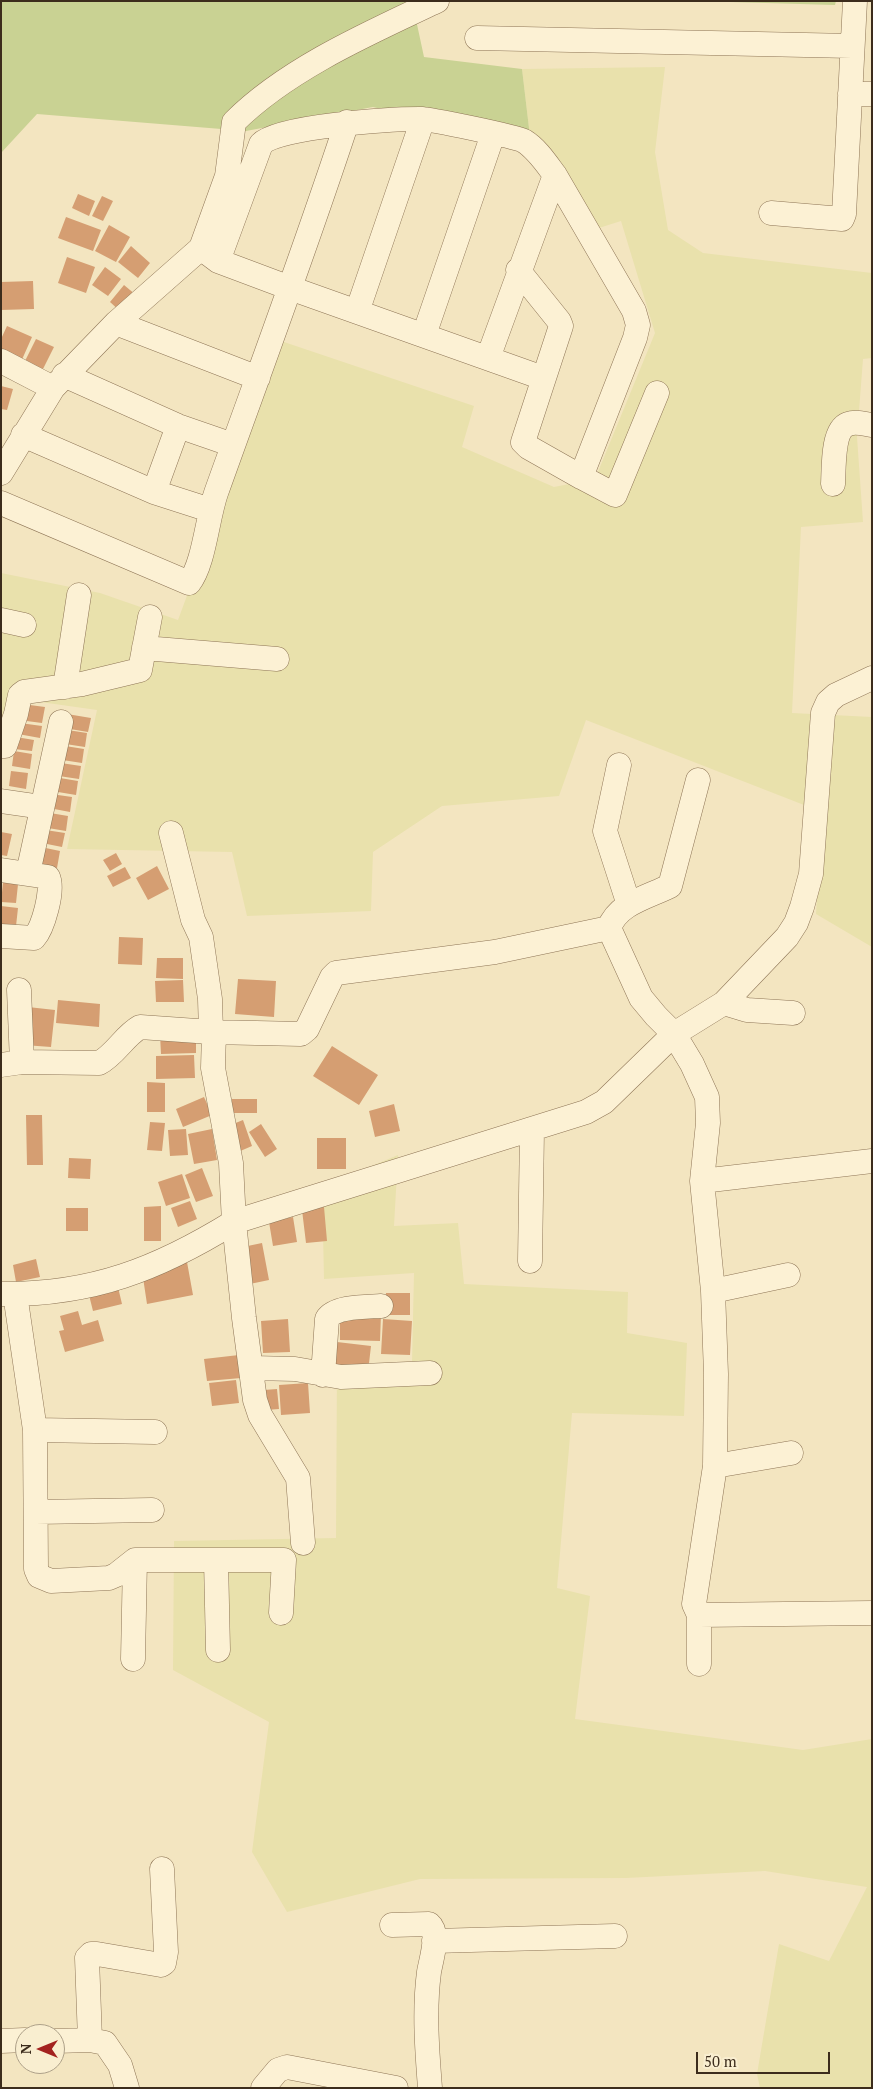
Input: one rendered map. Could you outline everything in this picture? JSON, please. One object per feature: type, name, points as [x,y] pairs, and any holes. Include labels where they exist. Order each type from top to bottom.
[{"type":"street","points":[[209,255],[227,176],[234,122],[285,79],[384,26],[437,1]]},
{"type":"street","points":[[771,214],[839,220],[842,219],[844,214],[861,94],[852,46],[855,1]]},
{"type":"street","points":[[477,38],[852,46]]},
{"type":"street","points":[[357,312],[423,119]]},
{"type":"street","points":[[4,462],[58,381],[116,323],[209,255],[264,141],[273,136],[347,122],[423,119],[524,141],[542,157],[555,175],[634,311],[638,325],[635,338],[581,477]]},
{"type":"street","points":[[1,503],[189,583],[196,574],[210,510],[290,288],[347,122]]},
{"type":"street","points":[[424,335],[494,134]]},
{"type":"street","points":[[488,358],[518,270],[555,175]]},
{"type":"street","points":[[209,255],[290,288],[543,378]]},
{"type":"street","points":[[518,270],[559,320],[561,326],[523,442],[528,447],[615,495],[656,393]]},
{"type":"street","points":[[116,323],[258,378]]},
{"type":"street","points":[[1,361],[233,445]]},
{"type":"street","points":[[833,484],[836,442],[842,429],[847,424],[856,422],[872,425]]},
{"type":"street","points":[[154,492],[178,426]]},
{"type":"street","points":[[23,435],[154,492],[210,510]]},
{"type":"street","points":[[65,687],[79,596]]},
{"type":"street","points":[[1,746],[5,746],[16,714],[20,694],[27,690],[65,687],[140,670],[150,617]]},
{"type":"street","points":[[144,648],[277,659]]},
{"type":"street","points":[[281,1613],[284,1560],[135,1560],[116,1575],[109,1578],[51,1581],[43,1580],[39,1576],[36,1570],[35,1430],[8,1294],[70,1290],[113,1281],[157,1265],[200,1243],[234,1222],[532,1130],[586,1112],[604,1102],[674,1034],[724,1003],[787,936],[796,923],[811,874],[823,713],[828,702],[836,694],[872,678]]},
{"type":"street","points":[[28,873],[61,722]]},
{"type":"street","points":[[619,764],[605,831],[629,904]]},
{"type":"street","points":[[698,780],[670,886],[629,904],[612,921],[609,928],[641,998],[674,1034],[692,1064],[707,1097],[708,1123],[702,1181],[714,1291],[716,1374],[715,1466],[694,1604],[699,1615],[699,1664]]},
{"type":"street","points":[[1,802],[42,807]]},
{"type":"street","points":[[171,833],[194,920],[201,937],[210,999],[213,1032],[213,1068],[231,1164],[234,1222],[255,1400],[260,1415],[298,1478],[302,1543]]},
{"type":"street","points":[[1,870],[48,877],[50,883],[49,898],[39,933],[34,938],[27,939],[1,936]]},
{"type":"street","points":[[19,990],[12,1063],[99,1063],[105,1060],[134,1030],[140,1027],[213,1032],[301,1034],[307,1029],[332,977],[341,972],[495,952],[609,928]]},
{"type":"street","points":[[724,1003],[747,1010],[793,1013]]},
{"type":"street","points":[[530,1261],[532,1130]]},
{"type":"street","points":[[702,1181],[872,1161]]},
{"type":"street","points":[[714,1291],[788,1275]]},
{"type":"street","points":[[323,1375],[330,1314],[338,1311],[380,1306]]},
{"type":"street","points":[[252,1368],[282,1368],[341,1377],[430,1373]]},
{"type":"street","points":[[35,1430],[156,1432]]},
{"type":"street","points":[[715,1466],[791,1453]]},
{"type":"street","points":[[36,1512],[152,1510]]},
{"type":"street","points":[[133,1659],[135,1560]]},
{"type":"street","points":[[216,1560],[218,1650]]},
{"type":"street","points":[[699,1615],[872,1612]]},
{"type":"street","points":[[90,2040],[87,1958],[92,1954],[97,1954],[160,1965],[164,1963],[166,1952],[162,1869]]},
{"type":"street","points":[[392,1925],[431,1925],[434,1940],[428,1982],[430,2088]]},
{"type":"street","points":[[434,1940],[615,1936]]},
{"type":"street","points":[[1,2041],[15,2040]]},
{"type":"street","points":[[65,2041],[90,2040],[105,2043],[120,2064],[127,2088]]},
{"type":"street","points":[[263,2088],[278,2070],[292,2067],[396,2088]]},
{"type":"shaded area","points":[[665,67],[655,152],[668,230],[703,253],[872,273],[872,358],[863,359],[857,437],[863,522],[801,527],[792,713],[872,717],[872,947],[816,914],[822,812],[586,720],[559,796],[442,806],[373,852],[371,911],[247,916],[232,852],[67,849],[97,710],[12,698],[1,751],[1,573],[100,593],[178,620],[281,341],[474,406],[462,447],[554,487],[595,479],[655,333],[621,221],[583,233],[531,145],[522,69]]},
{"type":"shaded area","points":[[398,1155],[394,1226],[458,1223],[464,1284],[628,1292],[627,1333],[687,1343],[684,1416],[572,1413],[557,1588],[590,1596],[575,1719],[803,1750],[872,1739],[872,2088],[760,2088],[757,2074],[779,1944],[829,1961],[867,1887],[765,1871],[626,1878],[420,1879],[287,1912],[252,1852],[269,1722],[173,1670],[174,1541],[336,1538],[337,1365],[412,1363],[414,1273],[324,1279],[322,1187]]},
{"type":"green space","points":[[1,1],[412,1],[424,57],[522,69],[531,145],[373,107],[246,131],[37,114],[1,153]]},
{"type":"green space","points":[[696,1],[836,1],[835,5]]},
{"type":"building","points":[[78,194],[95,201],[89,216],[72,208]]},
{"type":"building","points":[[102,196],[113,201],[103,221],[92,216]]},
{"type":"building","points":[[66,217],[101,230],[93,251],[58,238]]},
{"type":"building","points":[[109,225],[130,237],[116,262],[95,251]]},
{"type":"building","points":[[131,246],[150,263],[138,278],[118,262]]},
{"type":"building","points":[[67,257],[95,267],[86,293],[58,283]]},
{"type":"building","points":[[105,267],[121,279],[108,296],[92,285]]},
{"type":"building","points":[[33,281],[34,309],[1,310],[1,282]]},
{"type":"building","points":[[124,285],[136,295],[121,312],[110,302]]},
{"type":"building","points":[[7,326],[32,337],[20,364],[1,355],[1,339]]},
{"type":"building","points":[[36,339],[54,347],[43,369],[25,361]]},
{"type":"building","points":[[1,386],[13,389],[7,410],[1,409]]},
{"type":"building","points":[[22,704],[45,707],[42,723],[19,720]]},
{"type":"building","points":[[67,714],[91,718],[88,732],[64,728]]},
{"type":"building","points":[[20,723],[42,726],[40,738],[18,734]]},
{"type":"building","points":[[61,729],[87,733],[85,747],[59,743]]},
{"type":"building","points":[[16,737],[34,740],[32,751],[14,749]]},
{"type":"building","points":[[59,745],[84,749],[82,763],[56,759]]},
{"type":"building","points":[[14,751],[32,754],[30,769],[12,766]]},
{"type":"building","points":[[54,762],[81,766],[79,779],[52,775]]},
{"type":"building","points":[[11,771],[28,773],[26,789],[9,786]]},
{"type":"building","points":[[54,777],[78,781],[76,795],[52,791]]},
{"type":"building","points":[[51,794],[72,797],[70,812],[49,808]]},
{"type":"building","points":[[44,812],[68,816],[66,831],[42,827]]},
{"type":"building","points":[[39,829],[65,833],[62,847],[37,842]]},
{"type":"building","points":[[1,832],[12,834],[7,856],[1,855]]},
{"type":"building","points":[[36,846],[60,851],[57,868],[33,864]]},
{"type":"building","points":[[116,853],[122,864],[110,871],[103,860]]},
{"type":"building","points":[[157,866],[169,889],[148,900],[136,878]]},
{"type":"building","points":[[125,867],[131,878],[113,887],[107,876]]},
{"type":"building","points":[[4,873],[19,875],[16,903],[1,902]]},
{"type":"building","points":[[1,906],[18,908],[16,926],[1,925]]},
{"type":"building","points":[[119,937],[143,938],[142,965],[118,964]]},
{"type":"building","points":[[157,958],[183,958],[183,979],[156,978]]},
{"type":"building","points":[[238,979],[276,981],[274,1017],[235,1014]]},
{"type":"building","points":[[183,980],[184,1002],[156,1002],[155,981]]},
{"type":"building","points":[[58,1000],[100,1004],[99,1027],[56,1023]]},
{"type":"building","points":[[28,1007],[55,1010],[51,1047],[24,1045]]},
{"type":"building","points":[[196,1034],[196,1053],[161,1054],[160,1035]]},
{"type":"building","points":[[332,1046],[378,1075],[359,1105],[313,1076]]},
{"type":"building","points":[[194,1055],[195,1078],[156,1079],[156,1056]]},
{"type":"building","points":[[147,1082],[165,1083],[165,1112],[147,1112]]},
{"type":"building","points":[[204,1097],[212,1115],[183,1127],[176,1109]]},
{"type":"building","points":[[232,1099],[257,1099],[257,1113],[232,1113]]},
{"type":"building","points":[[394,1104],[400,1131],[375,1137],[369,1111]]},
{"type":"building","points":[[26,1115],[42,1115],[43,1165],[27,1165]]},
{"type":"building","points":[[243,1120],[252,1146],[238,1152],[228,1126]]},
{"type":"building","points":[[150,1122],[165,1123],[162,1151],[147,1150]]},
{"type":"building","points":[[261,1124],[277,1149],[265,1157],[249,1132]]},
{"type":"building","points":[[186,1129],[188,1155],[170,1156],[168,1130]]},
{"type":"building","points":[[212,1129],[217,1160],[194,1164],[188,1134]]},
{"type":"building","points":[[317,1138],[346,1138],[346,1169],[317,1169]]},
{"type":"building","points":[[69,1158],[91,1159],[90,1179],[68,1178]]},
{"type":"building","points":[[202,1168],[213,1196],[196,1202],[185,1175]]},
{"type":"building","points":[[182,1174],[190,1198],[166,1206],[158,1182]]},
{"type":"building","points":[[190,1201],[197,1219],[178,1227],[171,1208]]},
{"type":"building","points":[[161,1206],[161,1241],[144,1241],[144,1207]]},
{"type":"building","points":[[324,1207],[327,1241],[306,1243],[302,1210]]},
{"type":"building","points":[[66,1208],[88,1208],[88,1231],[66,1231]]},
{"type":"building","points":[[293,1217],[297,1242],[273,1246],[269,1222]]},
{"type":"building","points":[[262,1243],[269,1280],[245,1285],[238,1248]]},
{"type":"building","points":[[36,1259],[40,1277],[16,1282],[13,1265]]},
{"type":"building","points":[[187,1262],[193,1295],[147,1304],[142,1271]]},
{"type":"building","points":[[117,1283],[122,1304],[93,1311],[88,1291]]},
{"type":"building","points":[[386,1293],[410,1293],[410,1315],[386,1315]]},
{"type":"building","points":[[78,1311],[82,1325],[98,1320],[104,1341],[65,1352],[59,1331],[64,1330],[60,1316]]},
{"type":"building","points":[[340,1313],[381,1314],[380,1341],[340,1340]]},
{"type":"building","points":[[288,1319],[290,1352],[263,1353],[261,1321]]},
{"type":"building","points":[[383,1319],[412,1321],[410,1355],[381,1354]]},
{"type":"building","points":[[337,1342],[371,1346],[368,1372],[334,1368]]},
{"type":"building","points":[[239,1355],[241,1378],[207,1381],[204,1359]]},
{"type":"building","points":[[236,1380],[239,1403],[212,1406],[209,1383]]},
{"type":"building","points":[[308,1383],[310,1413],[281,1415],[279,1385]]},
{"type":"building","points":[[277,1389],[279,1409],[266,1410],[264,1390]]}]
